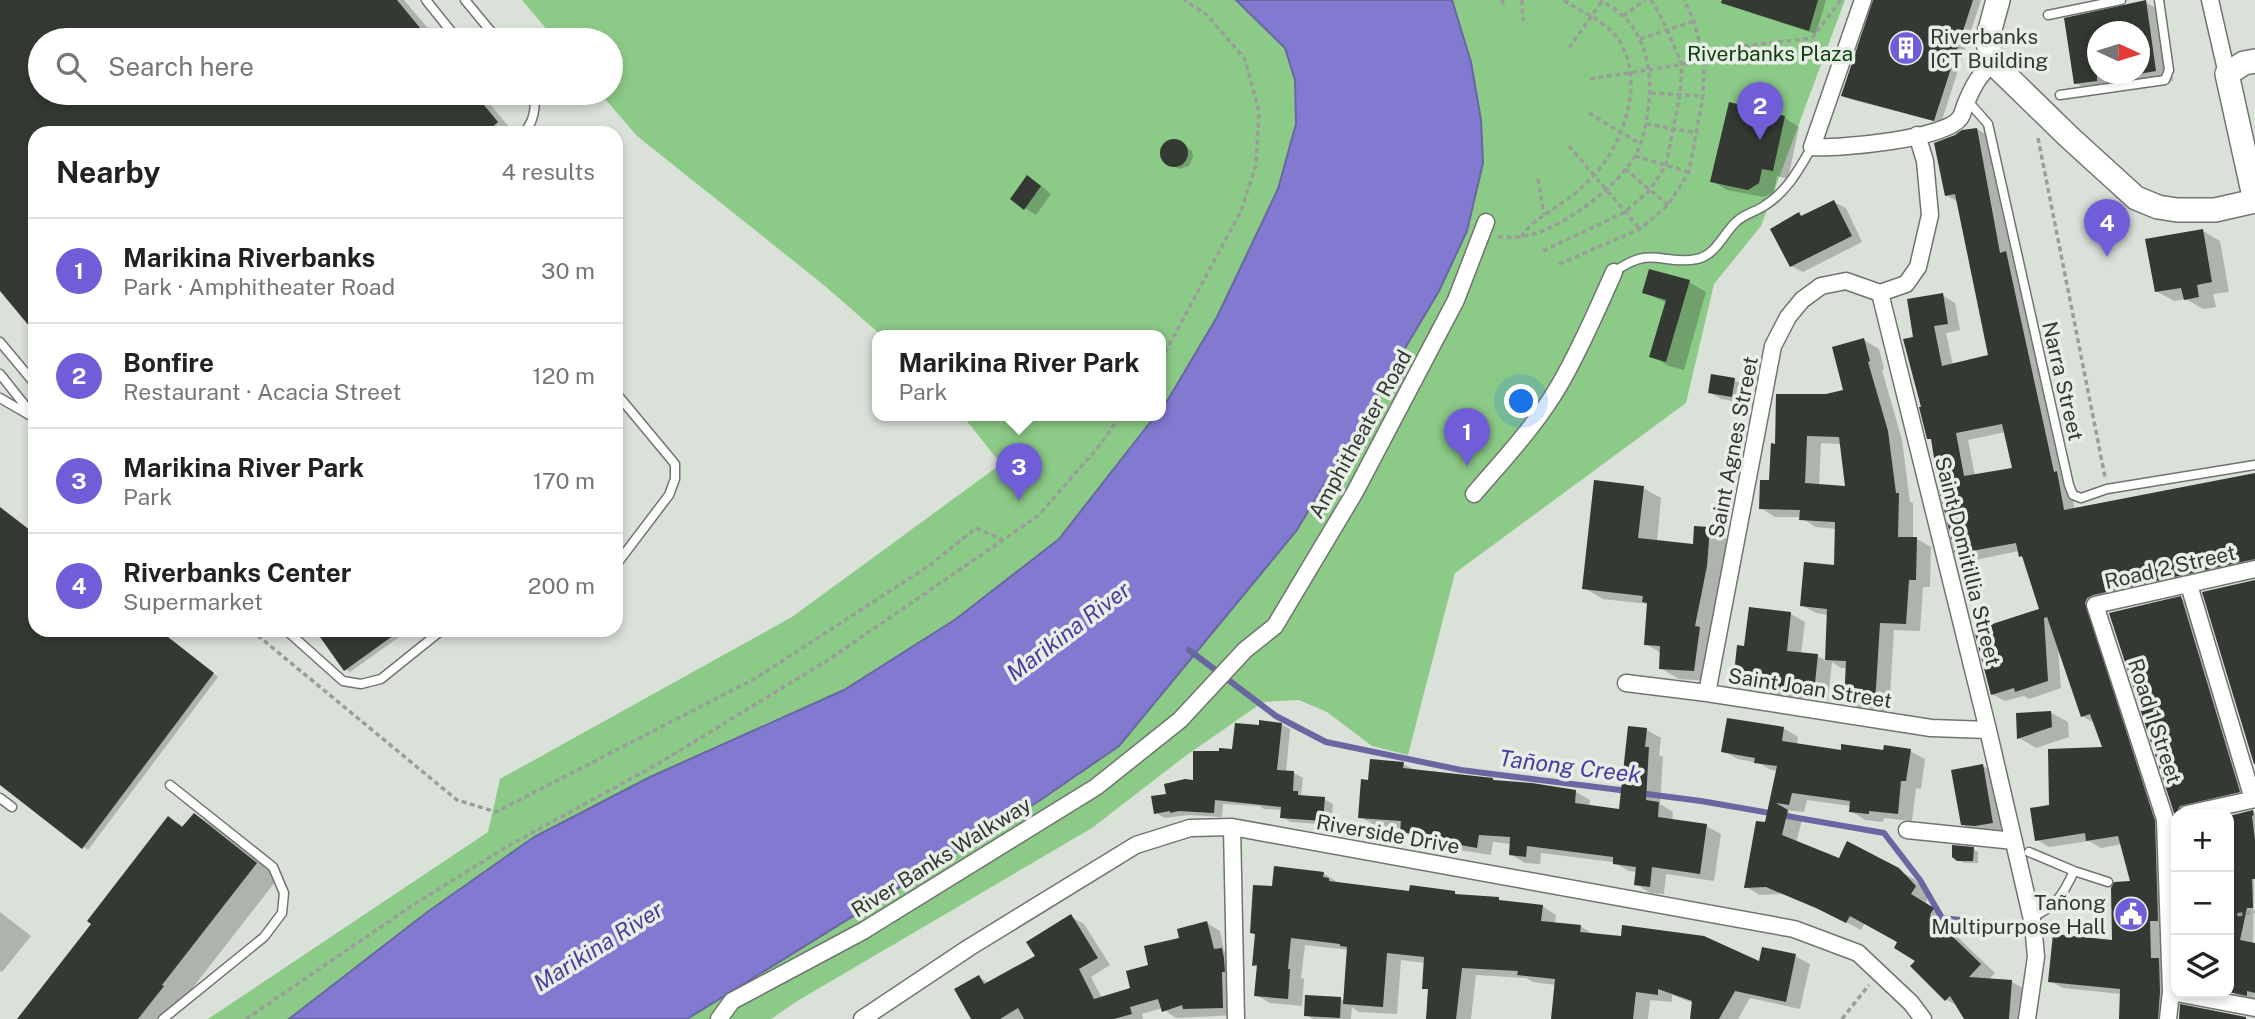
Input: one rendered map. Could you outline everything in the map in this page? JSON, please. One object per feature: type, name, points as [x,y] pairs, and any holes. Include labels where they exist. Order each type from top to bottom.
[{"type":"street","points":[[1863,0],[1812,148],[1832,149],[1888,142],[1946,128],[1959,119],[1975,81],[1993,63]]},
{"type":"street","points":[[1998,0],[1988,43],[1993,63],[2069,138],[2136,198],[2158,207],[2177,210],[2215,210],[2255,201],[2210,0]]},
{"type":"street","points":[[2227,74],[2245,63],[2255,61]]},
{"type":"street","points":[[1881,293],[1906,284],[1918,267],[1930,215],[1925,161],[1917,135]]},
{"type":"street","name":"Amphitheater Road","points":[[1180,720],[1245,650],[1275,626],[1355,492],[1456,300],[1486,222]]},
{"type":"street","points":[[1474,494],[1506,457],[1559,386],[1614,272]]},
{"type":"street","name":"Saint Agnes Street","points":[[1707,693],[1773,346],[1788,317],[1802,300],[1821,286],[1846,281],[1881,293]]},
{"type":"street","name":"Saint Domitillia Street","points":[[1881,293],[2032,921],[2036,957],[2027,1019]]},
{"type":"street","name":"Road 2 Street","points":[[2095,605],[2255,569]]},
{"type":"street","points":[[2189,585],[2254,799],[2209,809]]},
{"type":"street","name":"Road 1 Street","points":[[2095,605],[2170,818],[2171,992],[2168,1019]]},
{"type":"street","name":"Saint Joan Street","points":[[1626,683],[1931,728],[1988,730]]},
{"type":"street","name":"River Banks Walkway","points":[[719,1019],[732,1001],[863,931],[1096,787],[1180,720]]},
{"type":"street","points":[[1232,827],[1236,1019]]},
{"type":"street","name":"Riverside Drive","points":[[862,1019],[970,947],[1136,845],[1190,828],[1232,827],[1794,929],[1858,953],[1911,1003],[1923,1019]]},
{"type":"street","points":[[1907,830],[2014,841]]},
{"type":"street","points":[[2202,998],[2255,1008]]},
{"type":"lane","points":[[426,0],[448,28]]},
{"type":"lane","points":[[465,0],[488,28]]},
{"type":"lane","points":[[2048,15],[2121,0]]},
{"type":"lane","points":[[2060,95],[2165,80],[2169,71],[2159,0]]},
{"type":"lane","name":"Narra Street","points":[[1967,100],[1988,124],[2068,485],[2073,495],[2081,498],[2107,489],[2255,465]]},
{"type":"lane","points":[[530,126],[535,105]]},
{"type":"lane","points":[[1614,272],[1641,257],[1683,260],[1702,258],[1717,247],[1737,221],[1763,207],[1788,186],[1812,148]]},
{"type":"lane","points":[[0,342],[28,376]]},
{"type":"lane","points":[[0,374],[28,409]]},
{"type":"lane","points":[[0,398],[28,414]]},
{"type":"lane","points":[[623,401],[675,464],[675,479],[669,495],[623,556]]},
{"type":"lane","points":[[294,637],[343,681],[361,684],[381,679],[433,637]]},
{"type":"lane","points":[[163,1019],[264,937],[282,913],[284,893],[273,867],[170,785]]},
{"type":"lane","points":[[0,798],[12,807]]},
{"type":"lane","points":[[2029,852],[2108,882]]},
{"type":"lane","points":[[2032,921],[2062,896],[2074,871]]},
{"type":"path","points":[[1166,351],[1241,211],[1256,165],[1257,152],[1259,112],[1245,59],[1207,15],[1184,0]]},
{"type":"path","points":[[1502,0],[1505,8]]},
{"type":"path","points":[[1522,0],[1523,21]]},
{"type":"path","points":[[1521,237],[1531,223],[1565,202],[1610,156],[1622,133],[1629,103],[1629,72],[1617,37],[1604,25],[1563,0]]},
{"type":"path","points":[[1479,241],[1498,237],[1521,237],[1557,225],[1606,190],[1635,156],[1646,124],[1651,93],[1650,69],[1640,39],[1623,16],[1602,0],[1569,48]]},
{"type":"path","points":[[1623,16],[1645,0]]},
{"type":"path","points":[[1543,251],[1625,212],[1650,190],[1666,165],[1680,94],[1682,64],[1651,0]]},
{"type":"path","points":[[1559,264],[1640,229],[1668,205],[1689,172],[1703,96],[1704,61],[1694,21],[1684,0]]},
{"type":"path","points":[[1702,51],[1812,38],[1841,0]]},
{"type":"path","points":[[1640,39],[1694,21]]},
{"type":"path","points":[[1590,79],[1704,61]]},
{"type":"path","points":[[1651,93],[1703,96]]},
{"type":"path","points":[[2031,100],[2107,489]]},
{"type":"path","points":[[1589,113],[1640,144]]},
{"type":"path","points":[[1646,124],[1697,133]]},
{"type":"path","points":[[1569,146],[1640,229]]},
{"type":"path","points":[[1635,156],[1689,172]]},
{"type":"path","points":[[1625,169],[1668,205]]},
{"type":"path","points":[[1538,179],[1544,215]]},
{"type":"path","points":[[246,1019],[413,905],[509,846],[656,765],[828,660],[1038,516],[1100,445],[1117,421]]},
{"type":"path","points":[[259,637],[457,800],[496,812],[756,677],[930,565],[976,528],[1003,540]]},
{"type":"path","points":[[2234,915],[2255,912]]},
{"type":"path","points":[[1842,1019],[1866,988]]},
{"type":"green space","points":[[522,0],[1236,0],[1285,48],[1295,80],[1296,123],[1278,189],[1217,317],[1166,402],[1166,330],[875,330],[825,286],[637,136],[610,105],[623,105],[623,28],[546,28]]},
{"type":"green space","name":"Riverbanks Plaza","points":[[1452,0],[1845,0],[1761,226],[1714,284],[1686,403],[1455,573],[1408,755],[1372,746],[1327,712],[1299,700],[1263,702],[1184,757],[1092,828],[771,1019],[687,1019],[1079,775],[1297,530],[1439,291],[1467,231],[1471,62]]},
{"type":"green space","points":[[967,421],[1151,421],[1059,539],[956,619],[844,690],[650,777],[534,837],[426,913],[289,1019],[208,1019],[488,832],[500,779],[792,617],[1001,464]]},
{"type":"water","name":"Marikina River","points":[[1236,0],[1452,0],[1471,62],[1481,120],[1483,163],[1467,231],[1439,291],[1297,530],[1119,746],[1039,801],[687,1019],[289,1019],[426,913],[534,837],[650,777],[844,690],[956,619],[1059,539],[1151,421],[1166,421],[1166,402],[1217,317],[1278,189],[1296,124],[1295,80],[1285,48]]},
{"type":"building","points":[[0,0],[397,0],[420,28],[28,28],[28,105],[484,105],[498,122],[494,126],[28,126],[28,325],[0,291]]},
{"type":"building","points":[[1722,0],[1818,0],[1809,31],[1721,3]]},
{"type":"building","name":"Riverbanks ICT Building","points":[[1873,0],[1973,0],[1934,121],[1841,96]]},
{"type":"building","points":[[2146,0],[2149,21],[2087,21],[2087,82],[2074,84],[2064,18]]},
{"type":"building","points":[[2150,28],[2156,71],[2150,72]]},
{"type":"building","points":[[1729,102],[1785,116],[1773,171],[1762,169],[1759,183],[1748,190],[1710,182]]},
{"type":"building","points":[[1977,128],[2000,253],[2006,251],[2064,510],[2255,473],[2255,559],[2093,595],[2087,598],[2085,603],[2155,821],[2158,921],[2150,921],[2151,958],[2159,958],[2158,1019],[2119,1019],[2120,989],[2048,982],[2053,934],[2112,940],[2111,888],[2114,882],[2130,881],[2118,836],[2086,841],[2085,833],[2035,841],[2030,808],[2049,805],[2048,749],[2102,747],[2090,714],[2081,717],[2047,617],[2044,618],[2048,681],[2015,692],[2014,688],[1991,695],[1974,630],[2039,609],[2016,543],[1955,554],[1939,489],[1931,439],[1927,439],[1903,339],[1913,337],[1907,299],[1943,293],[1948,324],[1934,326],[1942,366],[1988,355],[1955,194],[1945,196],[1934,143],[1962,130]],"holes":[[[2002,424],[2012,468],[1964,476],[1956,433]]]},
{"type":"building","points":[[1174,139],[1184,143],[1188,153],[1184,163],[1174,167],[1164,163],[1160,153],[1164,143]]},
{"type":"building","points":[[1027,175],[1041,186],[1024,210],[1010,199]]},
{"type":"building","points":[[1834,200],[1852,236],[1790,267],[1770,229],[1799,212],[1801,216]]},
{"type":"building","points":[[2203,229],[2212,282],[2197,285],[2199,297],[2184,300],[2181,288],[2155,292],[2145,239]]},
{"type":"building","points":[[1649,269],[1690,280],[1666,362],[1649,357],[1666,300],[1642,293]]},
{"type":"building","points":[[1864,338],[1870,361],[1868,362],[1888,431],[1896,493],[1899,493],[1898,537],[1917,537],[1916,580],[1909,580],[1906,624],[1880,623],[1875,704],[1844,702],[1846,661],[1825,660],[1827,609],[1800,606],[1804,562],[1834,565],[1835,522],[1799,520],[1800,510],[1759,509],[1760,480],[1769,480],[1771,443],[1775,444],[1776,394],[1826,394],[1843,390],[1832,347]],"holes":[[[1807,436],[1839,437],[1845,486],[1805,483]]]},
{"type":"building","points":[[1711,374],[1735,378],[1732,397],[1708,393]]},
{"type":"building","points":[[1594,480],[1644,486],[1638,538],[1693,544],[1694,526],[1710,527],[1707,566],[1695,626],[1700,627],[1694,671],[1659,669],[1660,646],[1644,645],[1647,603],[1642,602],[1643,596],[1582,589]]},
{"type":"building","points":[[0,507],[28,529],[28,637],[168,637],[214,673],[82,849],[0,785]]},
{"type":"building","points":[[2255,580],[2255,764],[2254,764],[2202,592]]},
{"type":"building","points":[[2181,596],[2240,792],[2173,809],[2109,613]]},
{"type":"building","points":[[1749,607],[1791,612],[1787,651],[1818,654],[1814,693],[1733,683],[1737,645],[1744,646]]},
{"type":"building","points":[[320,637],[391,637],[344,671]]},
{"type":"building","points":[[2051,711],[2052,727],[2017,739],[2016,713]]},
{"type":"building","points":[[1727,718],[1784,727],[1782,741],[1841,750],[1841,744],[1883,750],[1884,745],[1911,749],[1906,781],[1901,781],[1898,814],[1849,812],[1850,801],[1792,793],[1789,805],[1776,803],[1788,810],[1782,835],[1839,858],[1847,841],[1899,868],[1916,886],[1911,894],[1934,908],[1930,915],[1981,964],[1969,977],[2012,980],[2009,1019],[1964,1019],[1950,996],[1945,1001],[1910,966],[1915,961],[1894,948],[1897,942],[1850,916],[1846,923],[1766,887],[1744,888],[1756,821],[1765,822],[1777,766],[1754,763],[1755,758],[1721,752]]},
{"type":"building","points":[[1259,720],[1282,723],[1277,770],[1294,771],[1293,791],[1298,791],[1298,795],[1325,797],[1323,821],[1280,818],[1281,807],[1215,800],[1214,813],[1170,811],[1154,814],[1151,796],[1166,794],[1164,784],[1193,780],[1193,751],[1232,749],[1235,723],[1259,725]]},
{"type":"building","points":[[1628,726],[1647,728],[1645,747],[1649,747],[1646,800],[1659,802],[1658,817],[1707,824],[1700,874],[1652,867],[1650,887],[1634,885],[1636,867],[1613,864],[1613,857],[1527,846],[1526,857],[1509,855],[1510,837],[1479,835],[1477,848],[1444,842],[1444,838],[1400,832],[1401,821],[1358,818],[1361,779],[1368,780],[1370,759],[1404,762],[1403,768],[1576,790],[1575,803],[1619,809]]},
{"type":"building","points":[[1983,764],[1993,823],[1961,825],[1951,770]]},
{"type":"building","points":[[2253,810],[2254,815],[2253,908],[2247,908],[2240,940],[2255,943],[2255,993],[2247,991],[2247,996],[2234,993],[2234,815]]},
{"type":"building","points":[[194,813],[257,863],[138,1019],[17,1019],[91,924],[87,921],[168,816],[182,827]]},
{"type":"building","points":[[1952,845],[1974,847],[1973,861],[1957,861],[1952,857]]},
{"type":"building","points":[[1274,866],[1324,872],[1323,877],[1329,878],[1329,881],[1409,891],[1410,885],[1455,891],[1455,894],[1499,897],[1499,900],[1543,905],[1541,921],[1581,925],[1580,932],[1621,936],[1622,925],[1704,936],[1759,961],[1762,947],[1796,954],[1786,1002],[1735,991],[1719,1019],[1690,1019],[1692,1001],[1658,989],[1658,995],[1636,992],[1633,1019],[1551,1019],[1555,979],[1517,975],[1518,971],[1462,968],[1456,1019],[1426,1019],[1428,989],[1422,989],[1424,957],[1387,953],[1383,1007],[1343,1004],[1347,947],[1291,938],[1288,999],[1254,996],[1257,965],[1252,966],[1255,934],[1250,933],[1253,885],[1272,886]]},
{"type":"building","points":[[1071,914],[1098,958],[1079,969],[1094,999],[1130,988],[1126,971],[1148,965],[1144,946],[1179,938],[1177,929],[1207,921],[1214,949],[1222,948],[1224,958],[1223,1008],[1183,1009],[1182,1005],[1162,1012],[1158,999],[1130,1007],[1132,1014],[1114,1019],[1024,1019],[1018,1008],[1000,1019],[971,1019],[954,989],[979,975],[984,984],[1035,956],[1026,942]]},
{"type":"building","points":[[1305,995],[1341,997],[1340,1018],[1304,1016]]},
{"type":"building","points":[[2180,1004],[2246,1017],[2246,1019],[2179,1019]]},
{"type":"waterway","name":"Tañong Creek","points":[[1189,650],[1276,716],[1326,742],[1461,770],[1628,791]]},
{"type":"waterway","name":"Tañong Creek","points":[[1639,793],[1884,833],[1920,880],[1942,918],[2015,926]]},
{"type":"place","name":"Riverbanks ICT Building","points":[[1906,48]]},
{"type":"place","name":"Bonfire","points":[[1760,140]]},
{"type":"place","name":"Riverbanks Center","points":[[2107,257]]},
{"type":"place","name":"Marikina Riverbanks","points":[[1467,466]]},
{"type":"place","name":"Marikina River Park","points":[[1019,501]]},
{"type":"place","name":"Tañong Multipurpose Hall","points":[[2131,914]]}]
